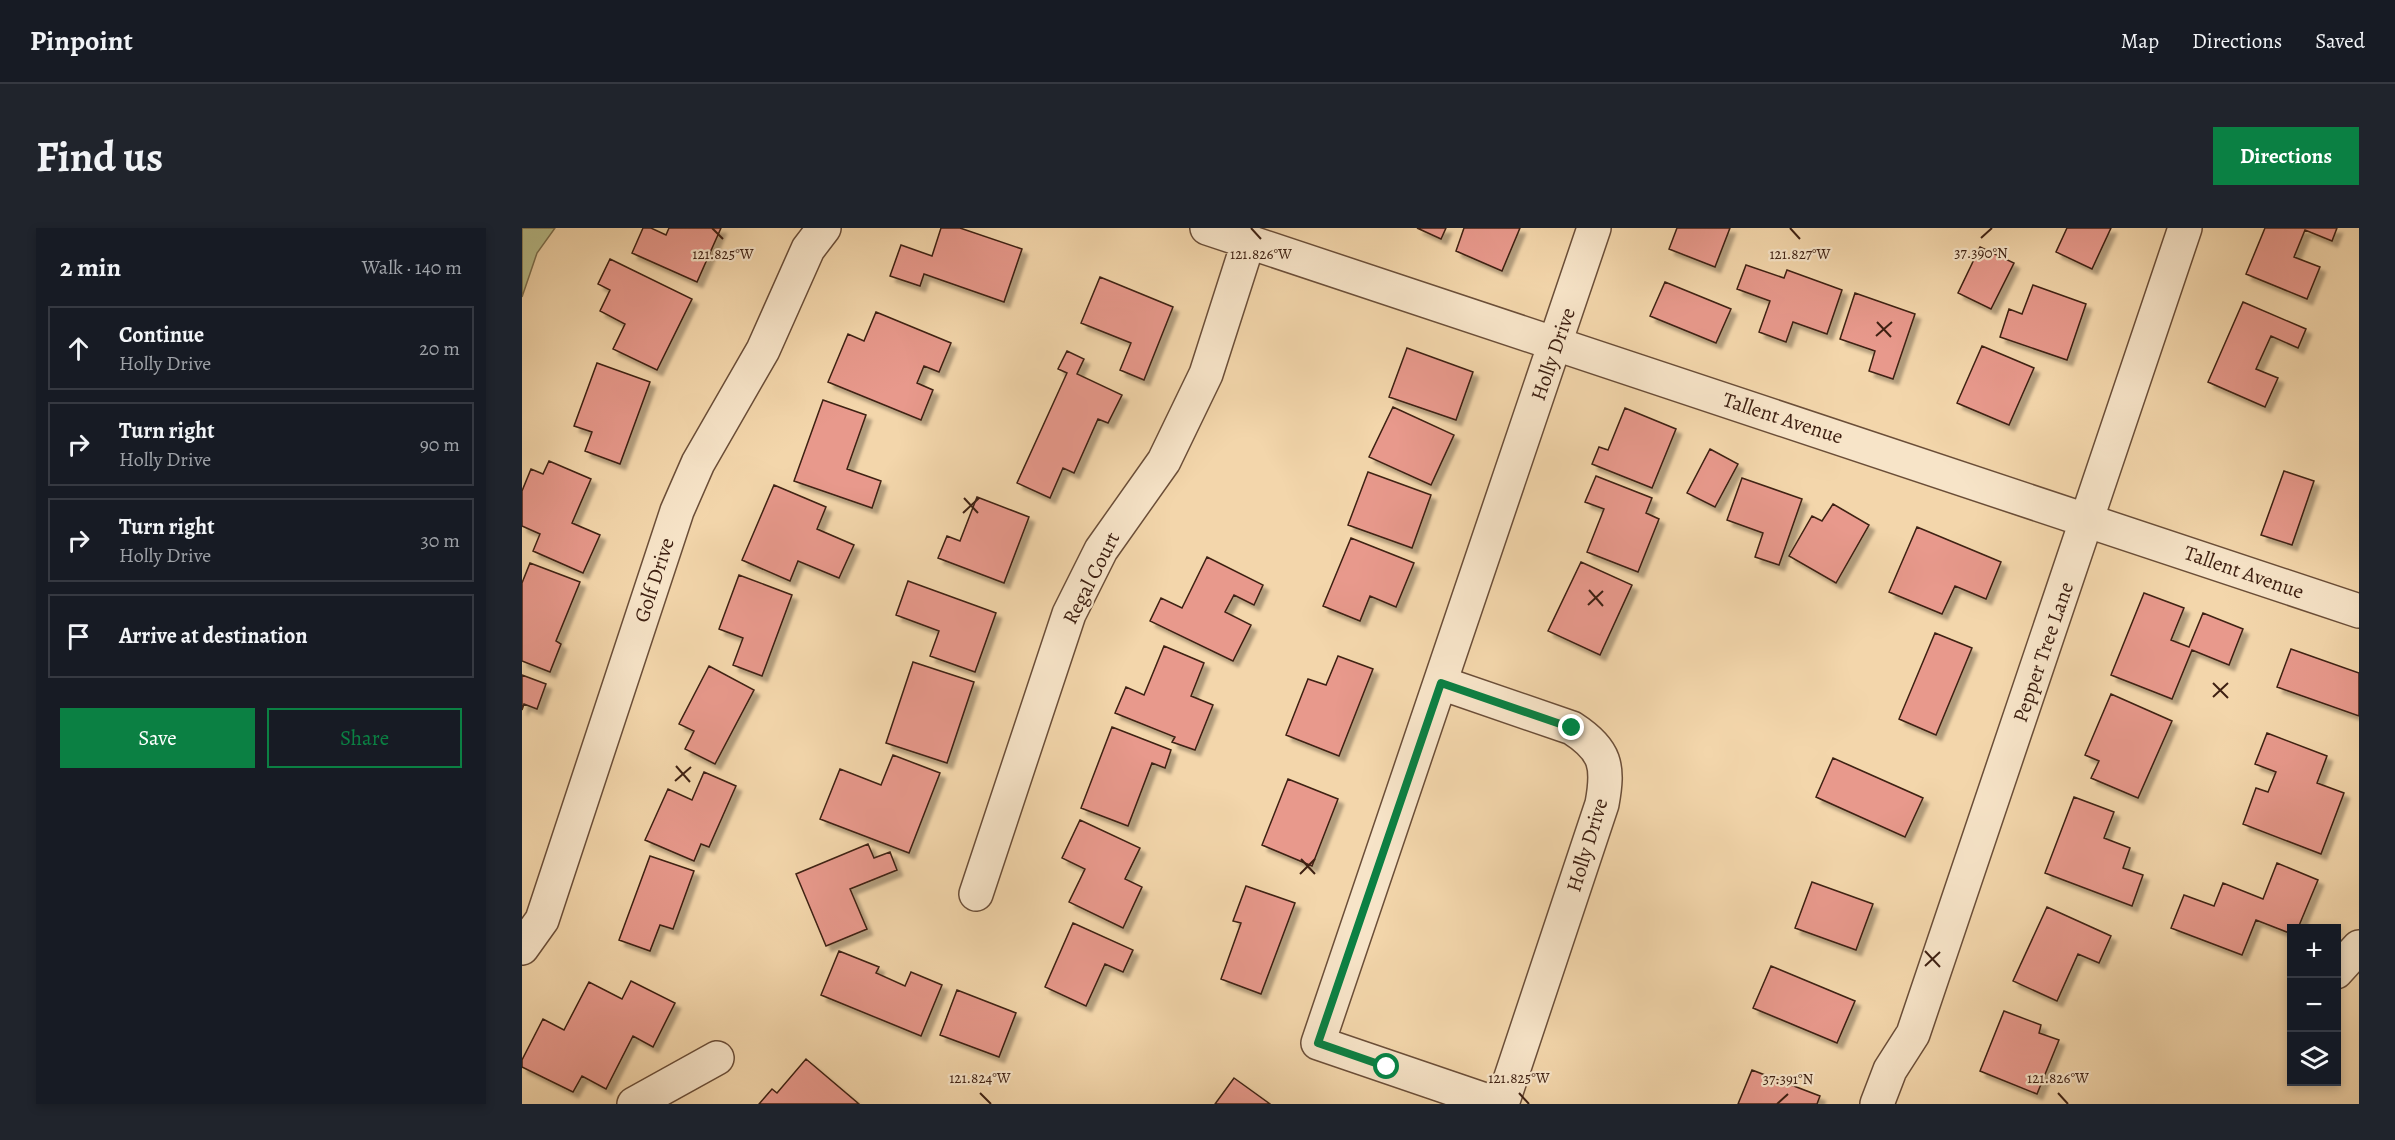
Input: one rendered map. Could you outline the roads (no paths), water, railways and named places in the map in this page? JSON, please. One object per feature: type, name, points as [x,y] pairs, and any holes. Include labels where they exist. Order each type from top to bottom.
[{"type":"street","name":"Golf Drive","points":[[522,948],[542,920],[677,511],[698,463],[763,351],[808,249],[824,228]]},
{"type":"street","name":"Tallent Avenue","points":[[1207,228],[2088,519],[2359,611]]},
{"type":"street","name":"Holly Drive","points":[[1497,1104],[1318,1043],[1594,228]]},
{"type":"street","name":"Pepper Tree Lane","points":[[1877,1104],[1890,1070],[1913,1034],[2185,228]]},
{"type":"street","name":"Regal Court","points":[[976,894],[1069,614],[1101,550],[1164,461],[1206,374],[1248,243]]},
{"type":"street","name":"Holly Drive","points":[[1441,683],[1572,728],[1592,740],[1603,757],[1606,780],[1602,804],[1502,1104]]},
{"type":"street","points":[[2341,967],[2359,947]]},
{"type":"street","points":[[634,1104],[717,1058]]}]
